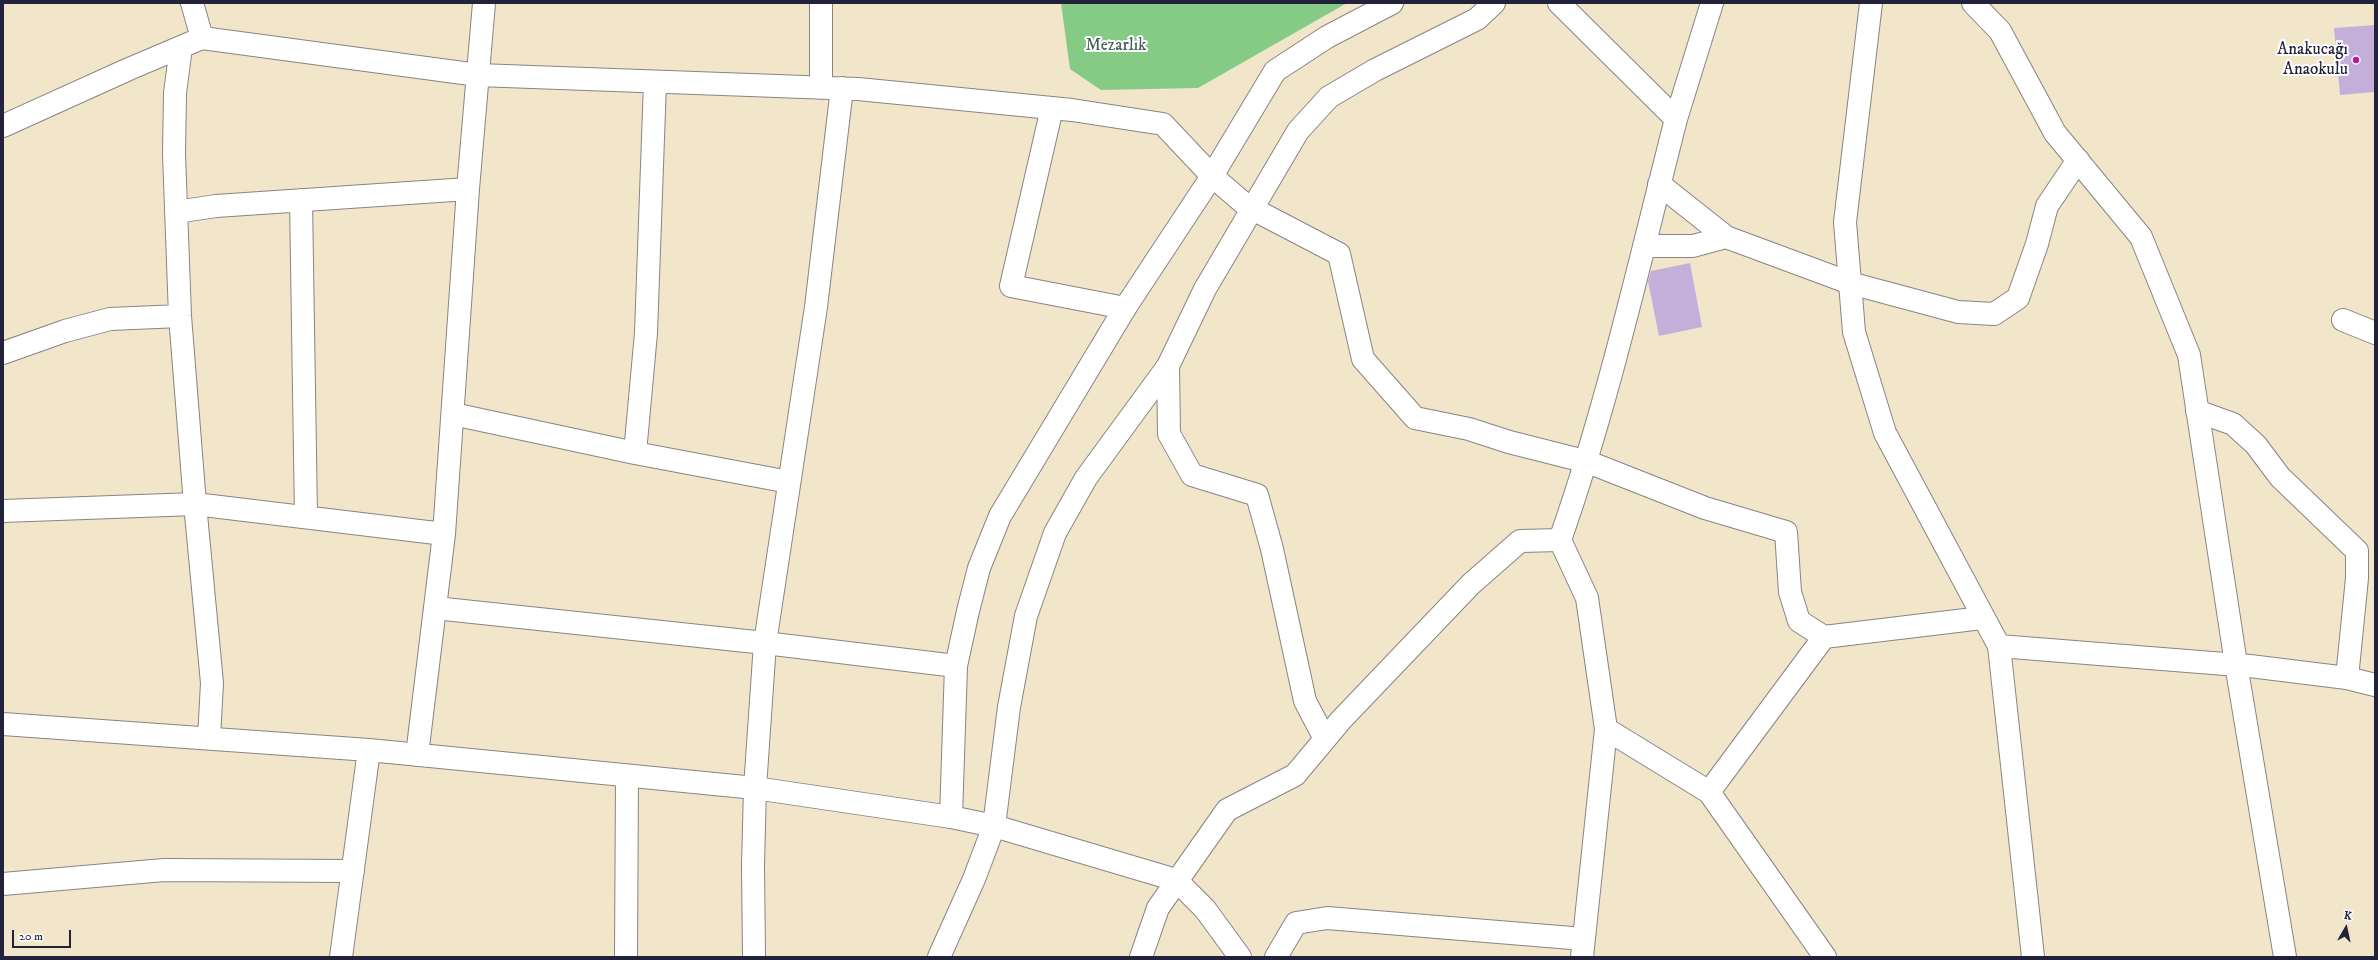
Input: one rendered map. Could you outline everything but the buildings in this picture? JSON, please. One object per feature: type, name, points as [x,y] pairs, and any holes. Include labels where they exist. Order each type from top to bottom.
[{"type":"street","points":[[192,3],[202,38]]},
{"type":"street","points":[[417,754],[444,534],[468,189],[484,3]]},
{"type":"street","points":[[754,957],[753,865],[755,788],[765,643],[816,307],[831,88],[821,3]]},
{"type":"street","points":[[951,818],[956,666],[979,568],[1000,516],[1125,308],[1212,176],[1275,71],[1327,37],[1392,3]]},
{"type":"street","points":[[939,957],[974,879],[994,826],[1009,707],[1026,616],[1056,533],[1086,478],[1168,366],[1205,289],[1298,131],[1329,97],[1375,70],[1477,19],[1494,3]]},
{"type":"street","points":[[1559,3],[1676,119]]},
{"type":"street","points":[[1871,3],[1845,222],[1854,332],[1885,433],[1998,646],[2034,957]]},
{"type":"street","points":[[1973,3],[2000,31],[2055,133],[2141,237],[2189,355],[2236,664],[2285,957]]},
{"type":"street","points":[[1276,957],[1296,923],[1327,918],[1583,948],[1606,729],[1587,598],[1560,540],[1588,462],[1676,119],[1715,4]]},
{"type":"street","points":[[3,126],[128,68],[202,38],[478,75],[831,88],[1052,108],[1163,124],[1212,176],[1252,209],[1339,254],[1363,359],[1416,418],[1469,429],[1509,442],[1588,462],[1705,508],[1786,532],[1790,592],[1799,620],[1824,637],[1982,618]]},
{"type":"street","points":[[181,47],[175,93],[176,212],[180,316],[195,504],[212,683],[209,738]]},
{"type":"street","points":[[635,453],[646,333],[655,82]]},
{"type":"street","points":[[1052,108],[1011,286],[1125,308]]},
{"type":"street","points":[[1660,184],[1726,237],[1850,283],[1958,312],[1994,314],[2018,298],[2037,244],[2047,206],[2078,160]]},
{"type":"street","points":[[176,212],[216,206],[468,189]]},
{"type":"street","points":[[301,200],[306,517]]},
{"type":"street","points":[[1644,246],[1693,246],[1726,237]]},
{"type":"street","points":[[3,353],[65,331],[110,320],[180,316]]},
{"type":"street","points":[[2343,320],[2375,333]]},
{"type":"street","points":[[1168,366],[1169,434],[1192,475],[1257,495],[1272,549],[1305,701],[1325,739]]},
{"type":"street","points":[[2197,411],[2233,424],[2256,444],[2280,477],[2357,551],[2357,578],[2347,678]]},
{"type":"street","points":[[453,414],[635,453],[790,482]]},
{"type":"street","points":[[3,511],[195,504],[444,534]]},
{"type":"street","points":[[1141,957],[1158,908],[1176,880],[1227,810],[1295,775],[1325,739],[1472,584],[1520,541],[1560,540]]},
{"type":"street","points":[[435,608],[765,643],[956,666]]},
{"type":"street","points":[[1709,792],[1824,637]]},
{"type":"street","points":[[1998,646],[2236,664],[2347,678],[2375,685]]},
{"type":"street","points":[[3,724],[417,754],[627,777],[755,788],[994,826],[1176,880],[1206,909],[1240,957]]},
{"type":"street","points":[[1606,729],[1709,792],[1824,957]]},
{"type":"street","points":[[341,957],[369,750]]},
{"type":"street","points":[[626,957],[627,777]]},
{"type":"street","points":[[3,884],[164,870],[353,872]]},
{"type":"green space","name":"Mezarlık","points":[[1061,3],[1347,3],[1198,88],[1101,90],[1070,69]]},
{"type":"place","name":"Anakucağı Anaokulu","points":[[2356,60]]}]
